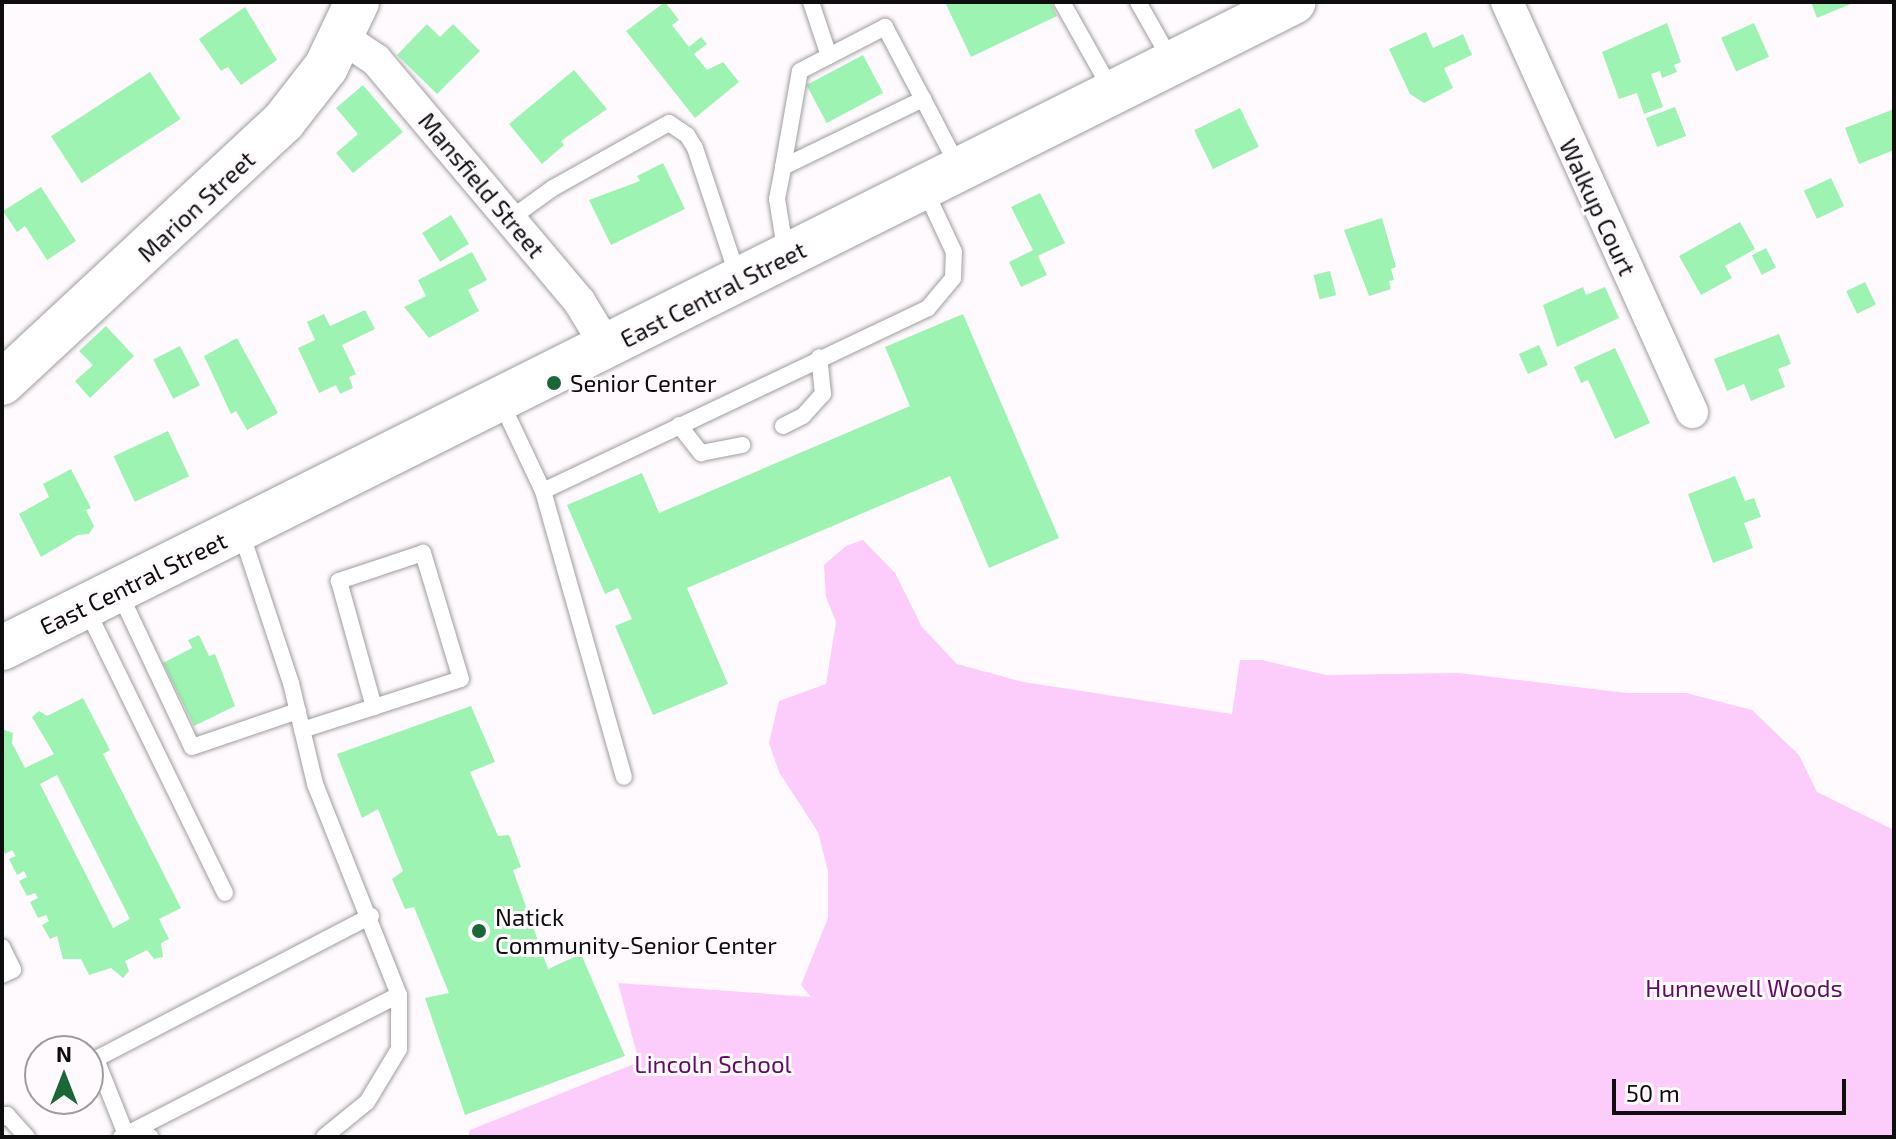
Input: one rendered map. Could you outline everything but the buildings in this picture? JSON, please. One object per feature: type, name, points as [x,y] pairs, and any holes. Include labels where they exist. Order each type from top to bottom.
[{"type":"main road","name":"East Central Street","points":[[2,648],[1294,2]]},
{"type":"main road","name":"Marion Street","points":[[2,383],[254,152],[306,95],[350,20]]},
{"type":"street","name":"Walkup Court","points":[[1507,2],[1692,412]]},
{"type":"street","name":"Mansfield Street","points":[[350,20],[376,60],[579,301],[607,347]]},
{"type":"lane","points":[[811,2],[829,56]]},
{"type":"lane","points":[[1062,2],[1113,93]]},
{"type":"lane","points":[[1138,2],[1172,63]]},
{"type":"lane","points":[[543,491],[819,357],[928,308],[953,278],[954,252],[942,179],[923,99],[885,27],[800,71],[777,199],[786,257]]},
{"type":"lane","points":[[783,167],[923,99]]},
{"type":"lane","points":[[510,219],[553,188],[669,123],[687,135],[695,148],[719,233],[739,280]]},
{"type":"lane","points":[[783,426],[803,416],[823,394],[819,357]]},
{"type":"lane","points":[[499,399],[543,491],[624,777]]},
{"type":"lane","points":[[679,425],[701,453],[742,445]]},
{"type":"lane","points":[[240,529],[298,711],[315,784],[371,916],[399,995],[399,1049],[367,1102],[324,1137]]},
{"type":"lane","points":[[302,730],[374,707],[461,679],[423,553],[339,581],[374,707]]},
{"type":"lane","points":[[101,598],[192,747],[298,711]]},
{"type":"lane","points":[[101,598],[225,893]]},
{"type":"lane","points":[[123,1134],[96,1059],[371,916]]},
{"type":"lane","points":[[2,947],[13,970],[2,975]]},
{"type":"lane","points":[[123,1134],[399,995]]},
{"type":"lane","points":[[2,1118],[7,1115],[27,1137]]},
{"type":"lane","points":[[123,1134],[151,1137]]},
{"type":"green space","points":[[863,540],[895,573],[922,627],[957,664],[1023,682],[1232,714],[1240,660],[1262,660],[1326,675],[1459,673],[1627,693],[1686,693],[1752,710],[1799,755],[1817,792],[1894,830],[1894,1137],[468,1137],[470,1130],[639,1062],[618,983],[811,997],[801,985],[828,918],[828,871],[818,832],[779,772],[769,743],[779,701],[826,684],[836,622],[826,597],[824,565],[846,546]]},
{"type":"place","name":"Senior Center","points":[[554,383]]},
{"type":"place","name":"Natick Community-Senior Center","points":[[479,931]]},
{"type":"park label","name":"Hunnewell Woods","points":[[1744,988]]},
{"type":"park label","name":"Lincoln School","points":[[713,1064]]}]
